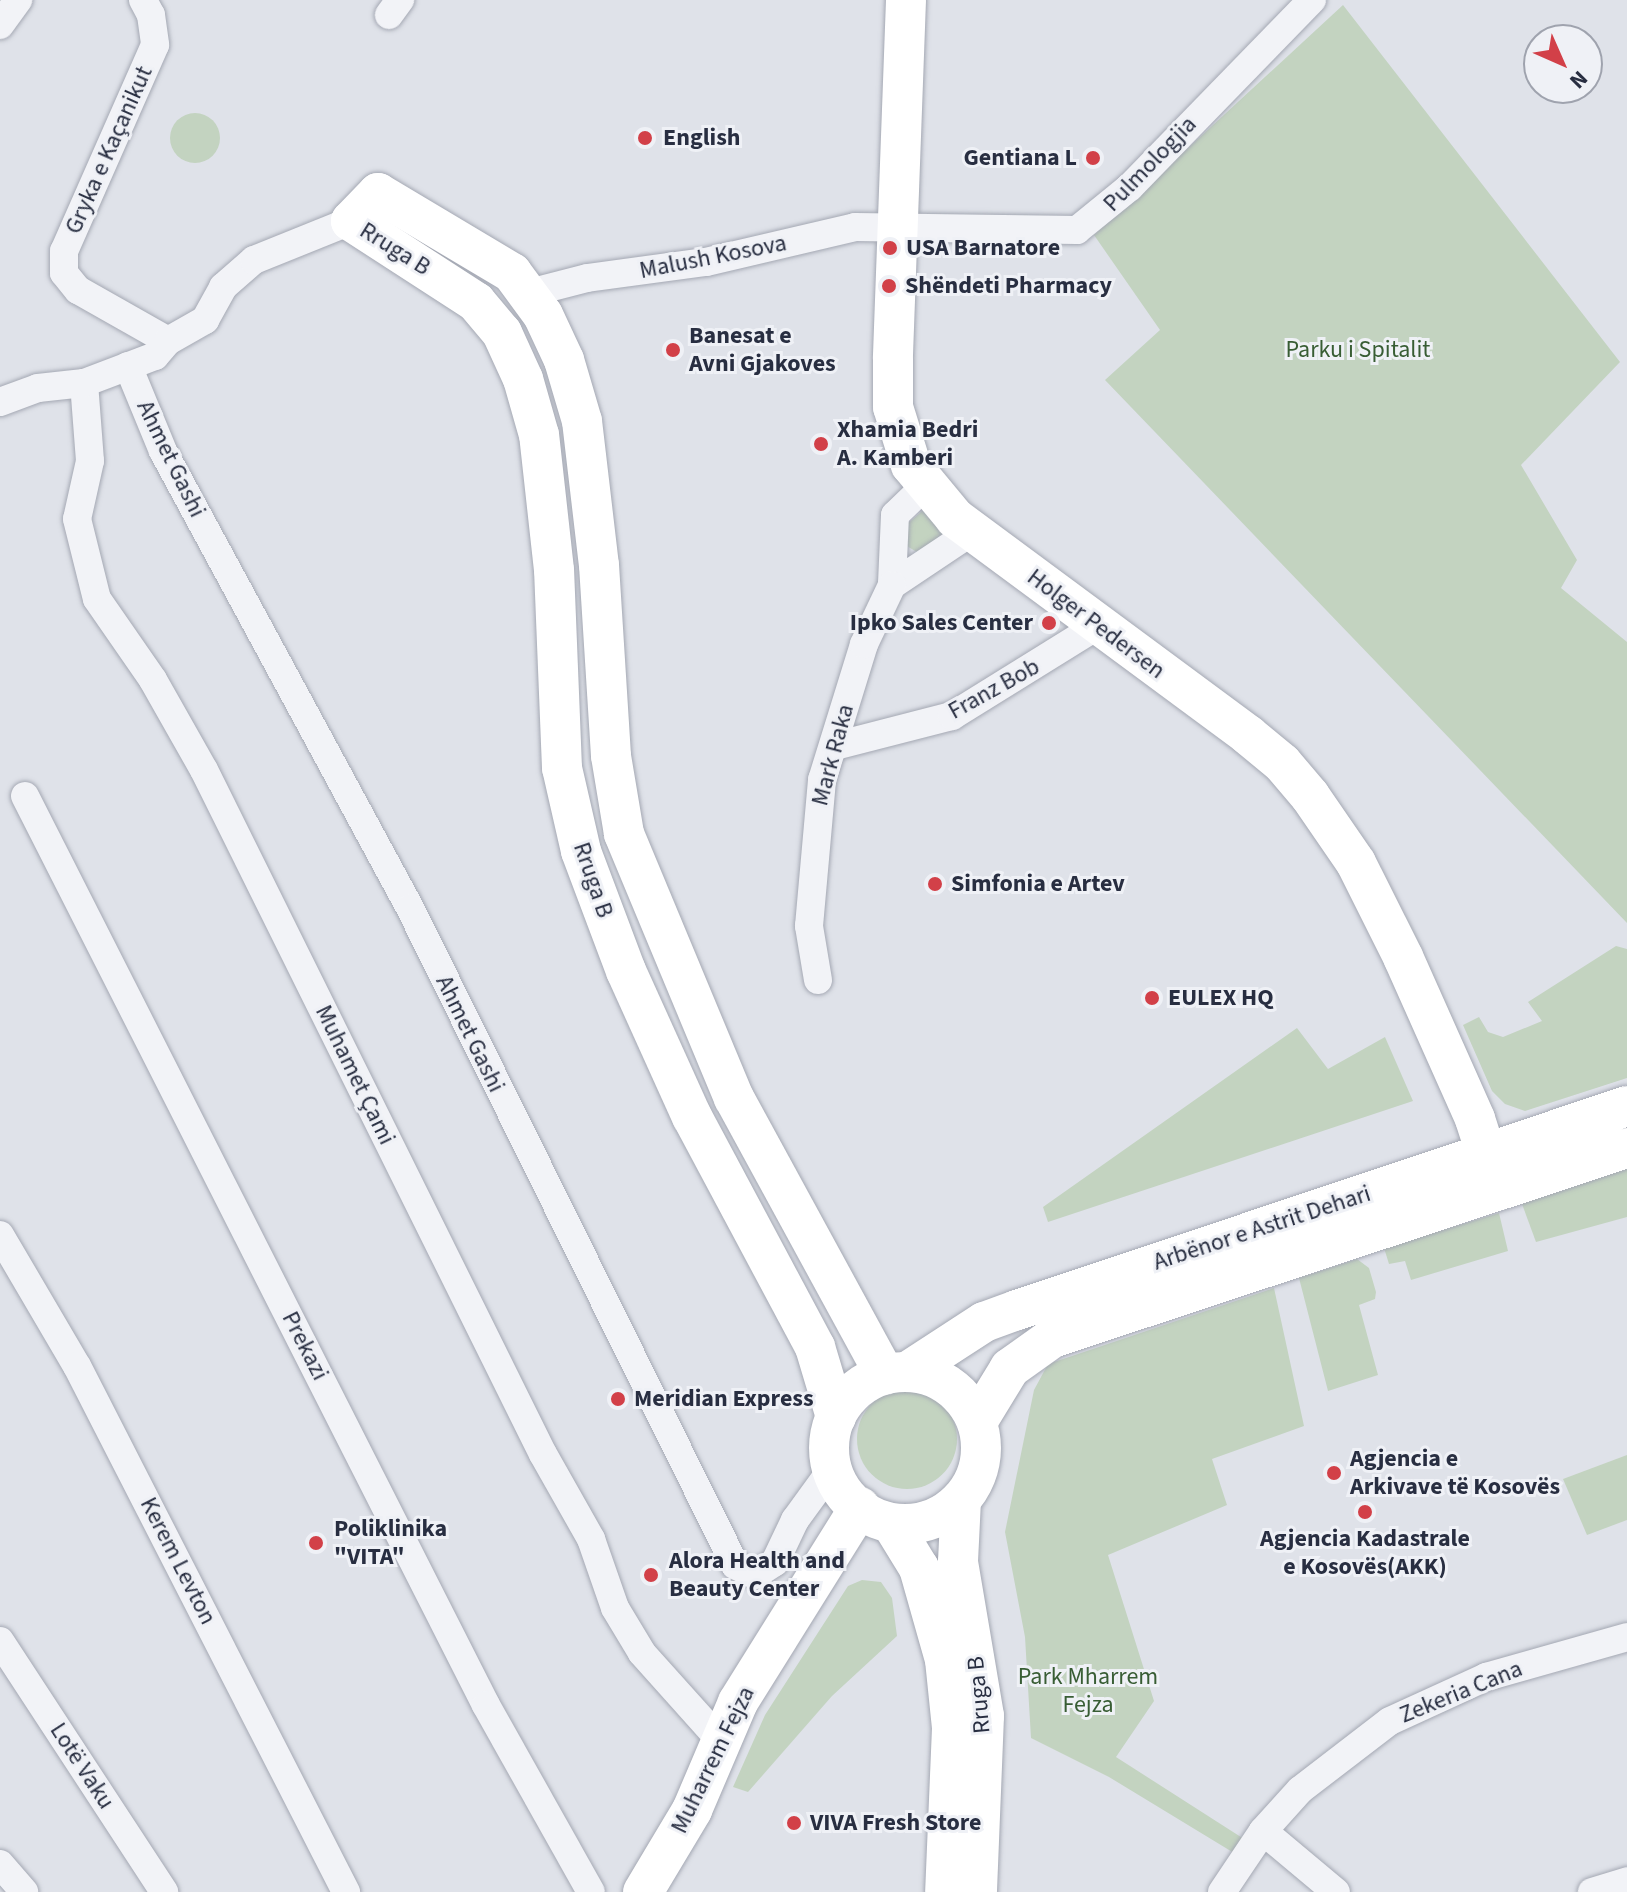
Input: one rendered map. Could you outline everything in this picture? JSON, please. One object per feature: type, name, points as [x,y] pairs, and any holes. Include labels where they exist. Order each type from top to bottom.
[{"type":"main road","name":"Holger Pedersen","points":[[906,0],[893,407],[900,440],[924,487],[973,531],[1282,763],[1334,828],[1403,957],[1492,1171]]},
{"type":"main road","name":"Rruga B","points":[[836,1417],[815,1347],[692,1117],[626,971],[581,851],[562,768],[554,570],[539,435],[523,379],[502,333],[476,302],[351,221],[378,193],[512,273],[529,293],[564,360],[582,421],[599,565],[611,756],[624,834],[734,1098],[896,1374]]},
{"type":"main road","name":"Arbënor e Astrit Dehari","points":[[977,1422],[1010,1368],[1052,1338],[1492,1171],[1627,1106]]},
{"type":"main road","name":"Arbënor e Astrit Dehari","points":[[896,1374],[1006,1314],[1492,1171],[1627,1148]]},
{"type":"main road","points":[[896,1374],[949,1386],[977,1422],[980,1462],[961,1500],[928,1521],[876,1515],[843,1492],[832,1469],[830,1438],[836,1417],[859,1388],[896,1374]]},
{"type":"main road","name":"Rruga B","points":[[961,1500],[958,1562],[984,1716],[977,1892]]},
{"type":"main road","name":"Rruga B","points":[[876,1515],[919,1568],[945,1660],[952,1728],[945,1892]]},
{"type":"main road","name":"Muharrem Fejza","points":[[648,1890],[692,1810],[738,1702],[876,1515]]},
{"type":"street","points":[[0,25],[18,0]]},
{"type":"street","name":"Gryka e Kaçanikut","points":[[143,0],[151,15],[155,45],[64,251],[64,273],[78,290],[168,341]]},
{"type":"street","name":"Pulmologjia","points":[[897,227],[1051,233],[1084,226],[1130,187],[1312,0]]},
{"type":"street","points":[[0,402],[38,388],[84,383],[155,356],[168,341],[205,320],[223,287],[254,260],[351,221]]},
{"type":"street","name":"Malush Kosova","points":[[529,293],[587,278],[706,262],[855,227],[897,227]]},
{"type":"street","name":"Ahmet Gashi","points":[[128,366],[163,451],[410,908],[735,1565],[755,1575],[775,1562],[795,1520],[832,1469]]},
{"type":"street","name":"Muhamet Çami","points":[[84,383],[90,461],[77,519],[97,599],[153,680],[204,770],[543,1454],[591,1539],[615,1608],[642,1653],[720,1740]]},
{"type":"street","name":"Mark Raka","points":[[818,980],[810,898],[822,780],[864,644],[892,585],[895,515],[924,487]]},
{"type":"street","points":[[892,585],[973,531]]},
{"type":"street","name":"Franz Bob","points":[[835,746],[952,716],[1099,625]]},
{"type":"street","name":"Prekazi","points":[[25,796],[486,1705],[591,1892]]},
{"type":"street","name":"Kerem Levton","points":[[0,1235],[84,1379],[346,1892]]},
{"type":"street","name":"Zekeria Cana","points":[[1222,1892],[1263,1831],[1332,1762],[1390,1721],[1486,1677],[1627,1637]]},
{"type":"street","name":"Lotë Vaku","points":[[0,1641],[164,1892]]},
{"type":"street","points":[[1263,1831],[1336,1892]]},
{"type":"street","points":[[0,1864],[24,1892]]},
{"type":"street","points":[[1592,1892],[1627,1881]]},
{"type":"green space","name":"Parku i Spitalit","points":[[1343,5],[1620,362],[1521,465],[1577,560],[1561,588],[1627,642],[1627,923],[1105,380],[1160,330],[1094,235]]},
{"type":"green space","points":[[195,113],[213,120],[220,138],[213,156],[195,163],[177,156],[170,138],[177,120]]},
{"type":"green space","points":[[929,505],[956,529],[922,555],[905,545],[905,526]]},
{"type":"green space","points":[[1616,946],[1627,949],[1627,1078],[1525,1111],[1505,1104],[1492,1091],[1463,1025],[1479,1017],[1488,1032],[1503,1037],[1542,1021],[1528,1002]]},
{"type":"green space","points":[[1297,1028],[1328,1069],[1385,1037],[1413,1101],[1048,1222],[1043,1207]]},
{"type":"green space","points":[[1627,1169],[1627,1217],[1536,1242],[1522,1204]]},
{"type":"green space","points":[[1499,1213],[1508,1251],[1411,1280],[1405,1261],[1389,1264],[1384,1248]]},
{"type":"green space","points":[[1357,1259],[1369,1268],[1376,1292],[1375,1299],[1359,1305],[1378,1375],[1328,1391],[1299,1278]]},
{"type":"green space","name":"Park Mharrem Fejza","points":[[1274,1288],[1304,1426],[1212,1459],[1227,1505],[1108,1555],[1154,1701],[1116,1757],[1244,1839],[1234,1853],[1109,1777],[1031,1738],[1025,1637],[1005,1532],[1034,1390],[1048,1364]]},
{"type":"green space","points":[[907,1389],[926,1392],[943,1403],[954,1420],[957,1439],[954,1458],[943,1475],[926,1486],[907,1489],[888,1486],[871,1475],[860,1458],[857,1439],[860,1420],[871,1403],[888,1392]]},
{"type":"green space","points":[[1627,1455],[1627,1520],[1587,1535],[1563,1479]]},
{"type":"green space","points":[[862,1580],[881,1582],[892,1598],[897,1636],[832,1696],[748,1792],[733,1787],[765,1715],[848,1586]]},
{"type":"place","name":"English","points":[[645,138]]},
{"type":"place","name":"Gentiana L","points":[[1093,158]]},
{"type":"place","name":"USA Barnatore","points":[[890,248]]},
{"type":"place","name":"Shëndeti Pharmacy","points":[[889,286]]},
{"type":"place","name":"Banesat e Avni Gjakoves","points":[[673,350]]},
{"type":"place","name":"Xhamia Bedri A. Kamberi","points":[[821,444]]},
{"type":"place","name":"Ipko Sales Center","points":[[1049,623]]},
{"type":"place","name":"Simfonia e Artev","points":[[935,884]]},
{"type":"place","name":"EULEX HQ","points":[[1152,998]]},
{"type":"place","name":"Meridian Express","points":[[618,1399]]},
{"type":"place","name":"Agjencia e Arkivave të Kosovës","points":[[1334,1473]]},
{"type":"place","name":"Agjencia Kadastrale e Kosovës(AKK)","points":[[1365,1512]]},
{"type":"place","name":"Poliklinika \"VITA\"","points":[[316,1543]]},
{"type":"place","name":"Alora Health and Beauty Center","points":[[651,1575]]},
{"type":"place","name":"VIVA Fresh Store","points":[[794,1823]]}]
